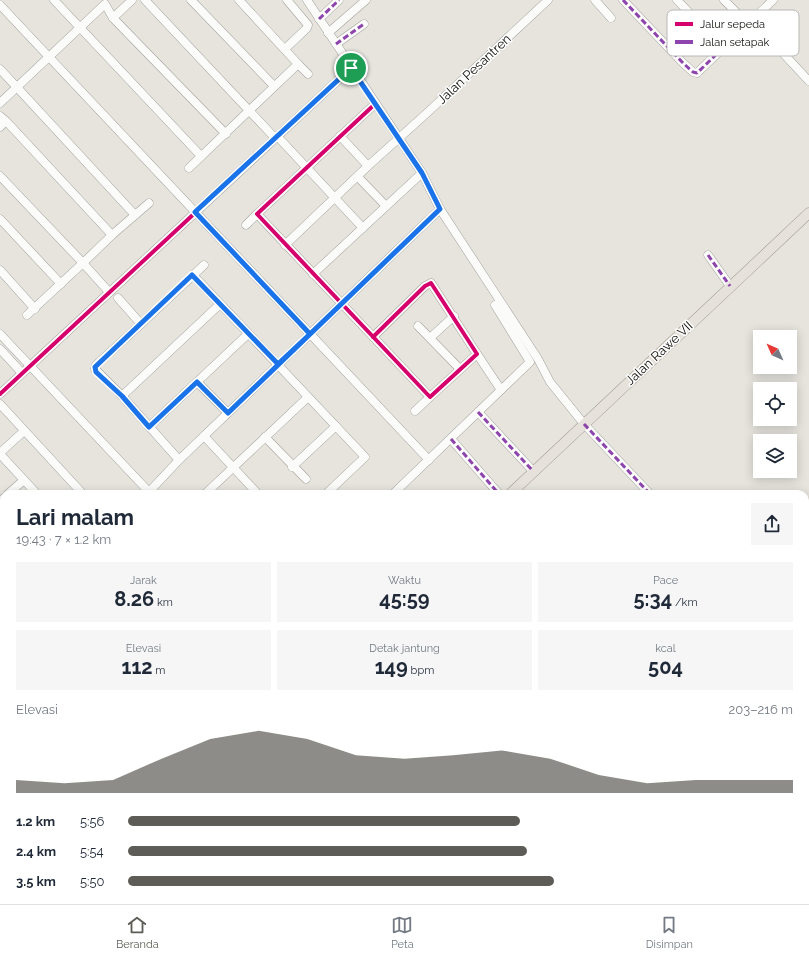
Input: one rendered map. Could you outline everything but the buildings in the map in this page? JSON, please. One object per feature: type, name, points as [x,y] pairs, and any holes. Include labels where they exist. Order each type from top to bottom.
[{"type":"main road","name":"Jalan Rawe VII","points":[[514,490],[809,213]]},
{"type":"street","points":[[54,0],[201,156]]},
{"type":"street","points":[[113,18],[132,0]]},
{"type":"street","points":[[145,0],[364,228]]},
{"type":"street","points":[[191,0],[274,86]]},
{"type":"street","points":[[239,0],[308,74]]},
{"type":"street","points":[[285,49],[308,26],[307,22],[287,0]]},
{"type":"street","points":[[307,0],[422,173],[440,209],[538,358],[550,382],[584,424],[646,490]]},
{"type":"street","points":[[319,19],[339,0]]},
{"type":"street","points":[[328,33],[366,0]]},
{"type":"street","name":"Jalan Pesantren","points":[[285,245],[368,166],[548,0]]},
{"type":"street","points":[[595,0],[611,18]]},
{"type":"street","points":[[623,0],[667,45]]},
{"type":"street","points":[[677,0],[687,10]]},
{"type":"street","points":[[724,0],[736,10]]},
{"type":"street","points":[[761,10],[770,1]]},
{"type":"street","points":[[0,103],[80,27],[103,2],[113,18],[226,134]]},
{"type":"street","points":[[0,5],[429,460]]},
{"type":"street","points":[[336,44],[364,24]]},
{"type":"street","points":[[677,56],[693,72],[697,73],[715,56]]},
{"type":"street","points":[[784,56],[809,81]]},
{"type":"street","points":[[189,168],[298,64]]},
{"type":"street","points":[[0,68],[135,215]]},
{"type":"street","points":[[77,490],[0,403],[32,368],[109,292],[351,68]]},
{"type":"street","points":[[246,225],[375,104]]},
{"type":"street","points":[[2,121],[112,235]]},
{"type":"street","points":[[340,136],[368,166]]},
{"type":"street","points":[[313,274],[422,173]]},
{"type":"street","points":[[0,176],[109,292]]},
{"type":"street","points":[[358,177],[386,206]]},
{"type":"street","points":[[27,316],[112,235],[149,203]]},
{"type":"street","points":[[153,490],[179,460],[440,209]]},
{"type":"street","points":[[257,214],[430,397]]},
{"type":"street","points":[[0,219],[61,284]]},
{"type":"street","points":[[708,254],[730,286]]},
{"type":"street","points":[[179,460],[122,396],[96,372],[95,367],[204,265]]},
{"type":"street","points":[[397,490],[531,361],[472,269]]},
{"type":"street","points":[[0,270],[35,309]]},
{"type":"street","points":[[192,275],[219,305],[278,364],[307,398],[365,457],[330,490]]},
{"type":"street","points":[[373,337],[431,283],[501,390]]},
{"type":"street","points":[[118,298],[141,324]]},
{"type":"street","points":[[122,396],[219,305]]},
{"type":"street","points":[[430,338],[454,316]]},
{"type":"street","points":[[418,326],[460,369]]},
{"type":"street","points":[[0,334],[145,490]]},
{"type":"street","points":[[149,427],[248,334]]},
{"type":"street","points":[[0,350],[22,373]]},
{"type":"street","points":[[415,411],[477,354]]},
{"type":"street","points":[[0,394],[22,373],[32,368]]},
{"type":"street","points":[[197,382],[228,413]]},
{"type":"street","points":[[209,490],[307,398]]},
{"type":"street","points":[[478,412],[533,471]]},
{"type":"street","points":[[292,466],[336,426]]},
{"type":"street","points":[[24,431],[0,453],[33,490]]},
{"type":"street","points":[[204,436],[254,490]]},
{"type":"street","points":[[265,438],[306,479]]},
{"type":"street","points":[[451,439],[496,490]]},
{"type":"street","points":[[13,490],[24,480]]},
{"type":"marked path","points":[[319,19],[339,0]]},
{"type":"marked path","points":[[623,0],[667,46]]},
{"type":"marked path","points":[[336,44],[364,24]]},
{"type":"marked path","points":[[676,56],[693,72],[697,73],[715,56]]},
{"type":"marked path","points":[[708,255],[730,286]]},
{"type":"marked path","points":[[478,412],[533,471]]},
{"type":"marked path","points":[[584,424],[646,490]]},
{"type":"marked path","points":[[451,439],[496,490]]},
{"type":"cycle path","points":[[0,394],[351,68]]},
{"type":"cycle path","points":[[373,337],[425,286],[431,283],[477,354],[430,397],[257,214],[375,104]]},
{"type":"route","points":[[351,68],[422,173],[440,209],[228,413],[197,382],[149,427],[122,396],[96,372],[95,367],[192,275],[219,305],[278,364],[310,334],[195,212],[351,68]]}]
